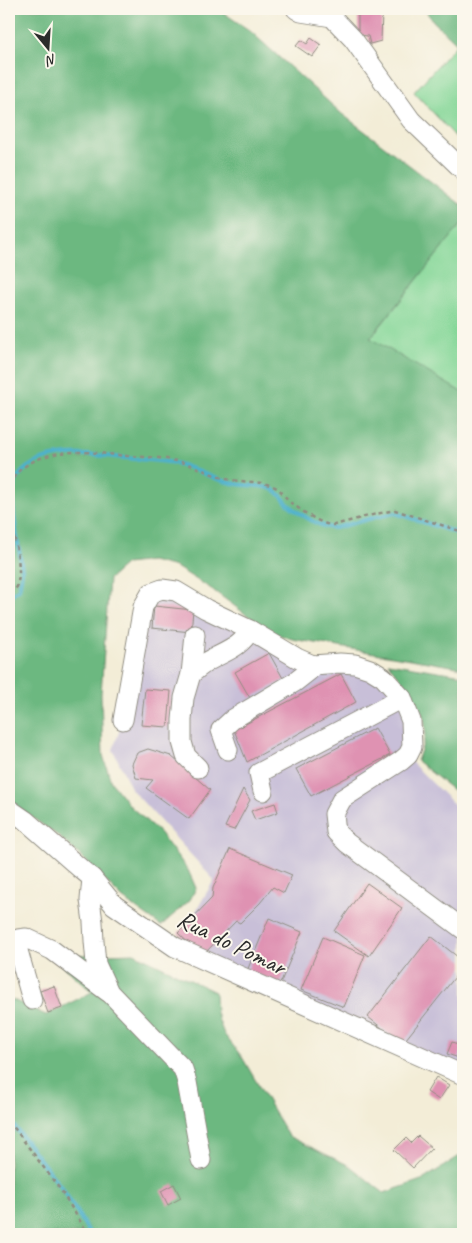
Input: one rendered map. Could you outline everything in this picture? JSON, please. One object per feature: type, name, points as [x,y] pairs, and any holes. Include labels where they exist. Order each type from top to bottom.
[{"type":"street","points":[[296,9],[301,12],[332,17],[353,39],[411,120],[463,170]]},
{"type":"street","points":[[123,720],[142,606],[151,593],[162,589],[176,590],[297,658],[313,665],[355,664],[370,669],[383,677],[402,698],[411,721],[412,746],[408,755],[342,799],[334,814],[336,832],[347,843],[463,929]]},
{"type":"street","points":[[191,674],[207,662],[238,645],[247,637],[250,630]]},
{"type":"street","points":[[195,635],[191,674],[184,698],[182,742],[186,756],[198,768]]},
{"type":"street","points":[[228,750],[221,730],[233,719],[296,682],[310,671],[313,665]]},
{"type":"street","points":[[263,791],[259,773],[402,698]]},
{"type":"street","name":"Rua do Pomar","points":[[9,809],[25,820],[92,878],[114,905],[175,947],[463,1075]]},
{"type":"street","points":[[92,878],[90,900],[96,964],[109,992]]},
{"type":"street","points":[[32,1000],[17,947],[18,939],[26,938],[52,950],[109,992],[183,1069],[201,1160]]},
{"type":"path","points":[[9,593],[17,587],[19,572],[10,493],[13,480],[22,467],[51,454],[80,452],[177,461],[223,478],[274,486],[291,503],[318,521],[330,525],[395,510],[463,532]]},
{"type":"path","points":[[9,1121],[62,1192],[88,1234]]},
{"type":"shaded area","points":[[162,589],[313,665],[355,664],[402,698],[412,763],[463,813],[463,1075],[175,947],[214,880],[132,790],[113,750],[123,720],[143,607]]},
{"type":"green space","points":[[9,9],[218,9],[249,30],[342,114],[463,206],[463,222],[370,338],[463,393],[463,668],[292,639],[270,632],[210,588],[176,567],[151,561],[126,564],[109,579],[101,694],[103,755],[111,782],[131,807],[159,832],[188,870],[196,888],[190,900],[161,926],[122,898],[83,858],[57,835],[9,801]]},
{"type":"green space","points":[[424,9],[463,9],[463,49],[434,22]]},
{"type":"green space","points":[[457,44],[463,49],[463,145],[414,92]]},
{"type":"green space","points":[[463,222],[463,393],[370,339]]},
{"type":"green space","points":[[388,663],[463,675],[463,798],[417,761],[425,735],[423,715],[407,687]]},
{"type":"green space","points":[[134,953],[215,992],[216,1013],[224,1034],[242,1057],[288,1136],[350,1166],[384,1193],[424,1179],[463,1155],[463,1234],[9,1234],[9,998],[46,1015],[92,992],[58,961],[77,955]]},
{"type":"building","points":[[382,12],[381,41],[370,44],[368,36],[358,35],[358,15]]},
{"type":"building","points":[[311,38],[321,45],[312,57],[296,46],[301,40],[307,44]]},
{"type":"building","points":[[154,606],[193,610],[191,632],[152,628]]},
{"type":"building","points":[[269,653],[284,680],[250,698],[235,672]]},
{"type":"building","points":[[341,674],[356,702],[247,762],[234,730]]},
{"type":"building","points":[[145,689],[171,691],[168,727],[141,725]]},
{"type":"building","points":[[375,728],[390,755],[311,796],[296,769]]},
{"type":"building","points":[[148,749],[171,756],[210,790],[189,819],[146,788],[153,780],[136,778],[132,764],[137,753]]},
{"type":"building","points":[[243,789],[250,800],[234,830],[225,827]]},
{"type":"building","points":[[275,803],[278,812],[255,820],[251,811]]},
{"type":"building","points":[[230,849],[292,875],[284,893],[273,887],[240,923],[236,921],[202,956],[178,933],[212,898],[213,888]]},
{"type":"building","points":[[367,883],[402,908],[369,956],[334,931]]},
{"type":"building","points":[[269,918],[302,932],[280,984],[247,971]]},
{"type":"building","points":[[431,936],[463,961],[463,967],[402,1044],[368,1017]]},
{"type":"building","points":[[323,937],[365,955],[344,1007],[301,990]]},
{"type":"building","points":[[54,986],[62,1008],[48,1013],[40,991]]},
{"type":"building","points":[[452,1042],[463,1046],[459,1058],[447,1054]]},
{"type":"building","points":[[436,1077],[449,1085],[439,1100],[427,1092]]},
{"type":"building","points":[[418,1136],[432,1148],[413,1168],[394,1150],[406,1138],[411,1143]]},
{"type":"building","points":[[174,1184],[181,1198],[168,1205],[161,1191]]},
{"type":"waterway","points":[[9,596],[19,589],[22,572],[13,510],[16,480],[25,469],[51,457],[97,455],[158,461],[184,466],[229,482],[275,490],[288,504],[304,516],[329,528],[395,513],[463,535]]},
{"type":"waterway","points":[[9,1001],[9,1007]]},
{"type":"waterway","points":[[9,1116],[11,1122],[64,1191],[90,1234]]}]
